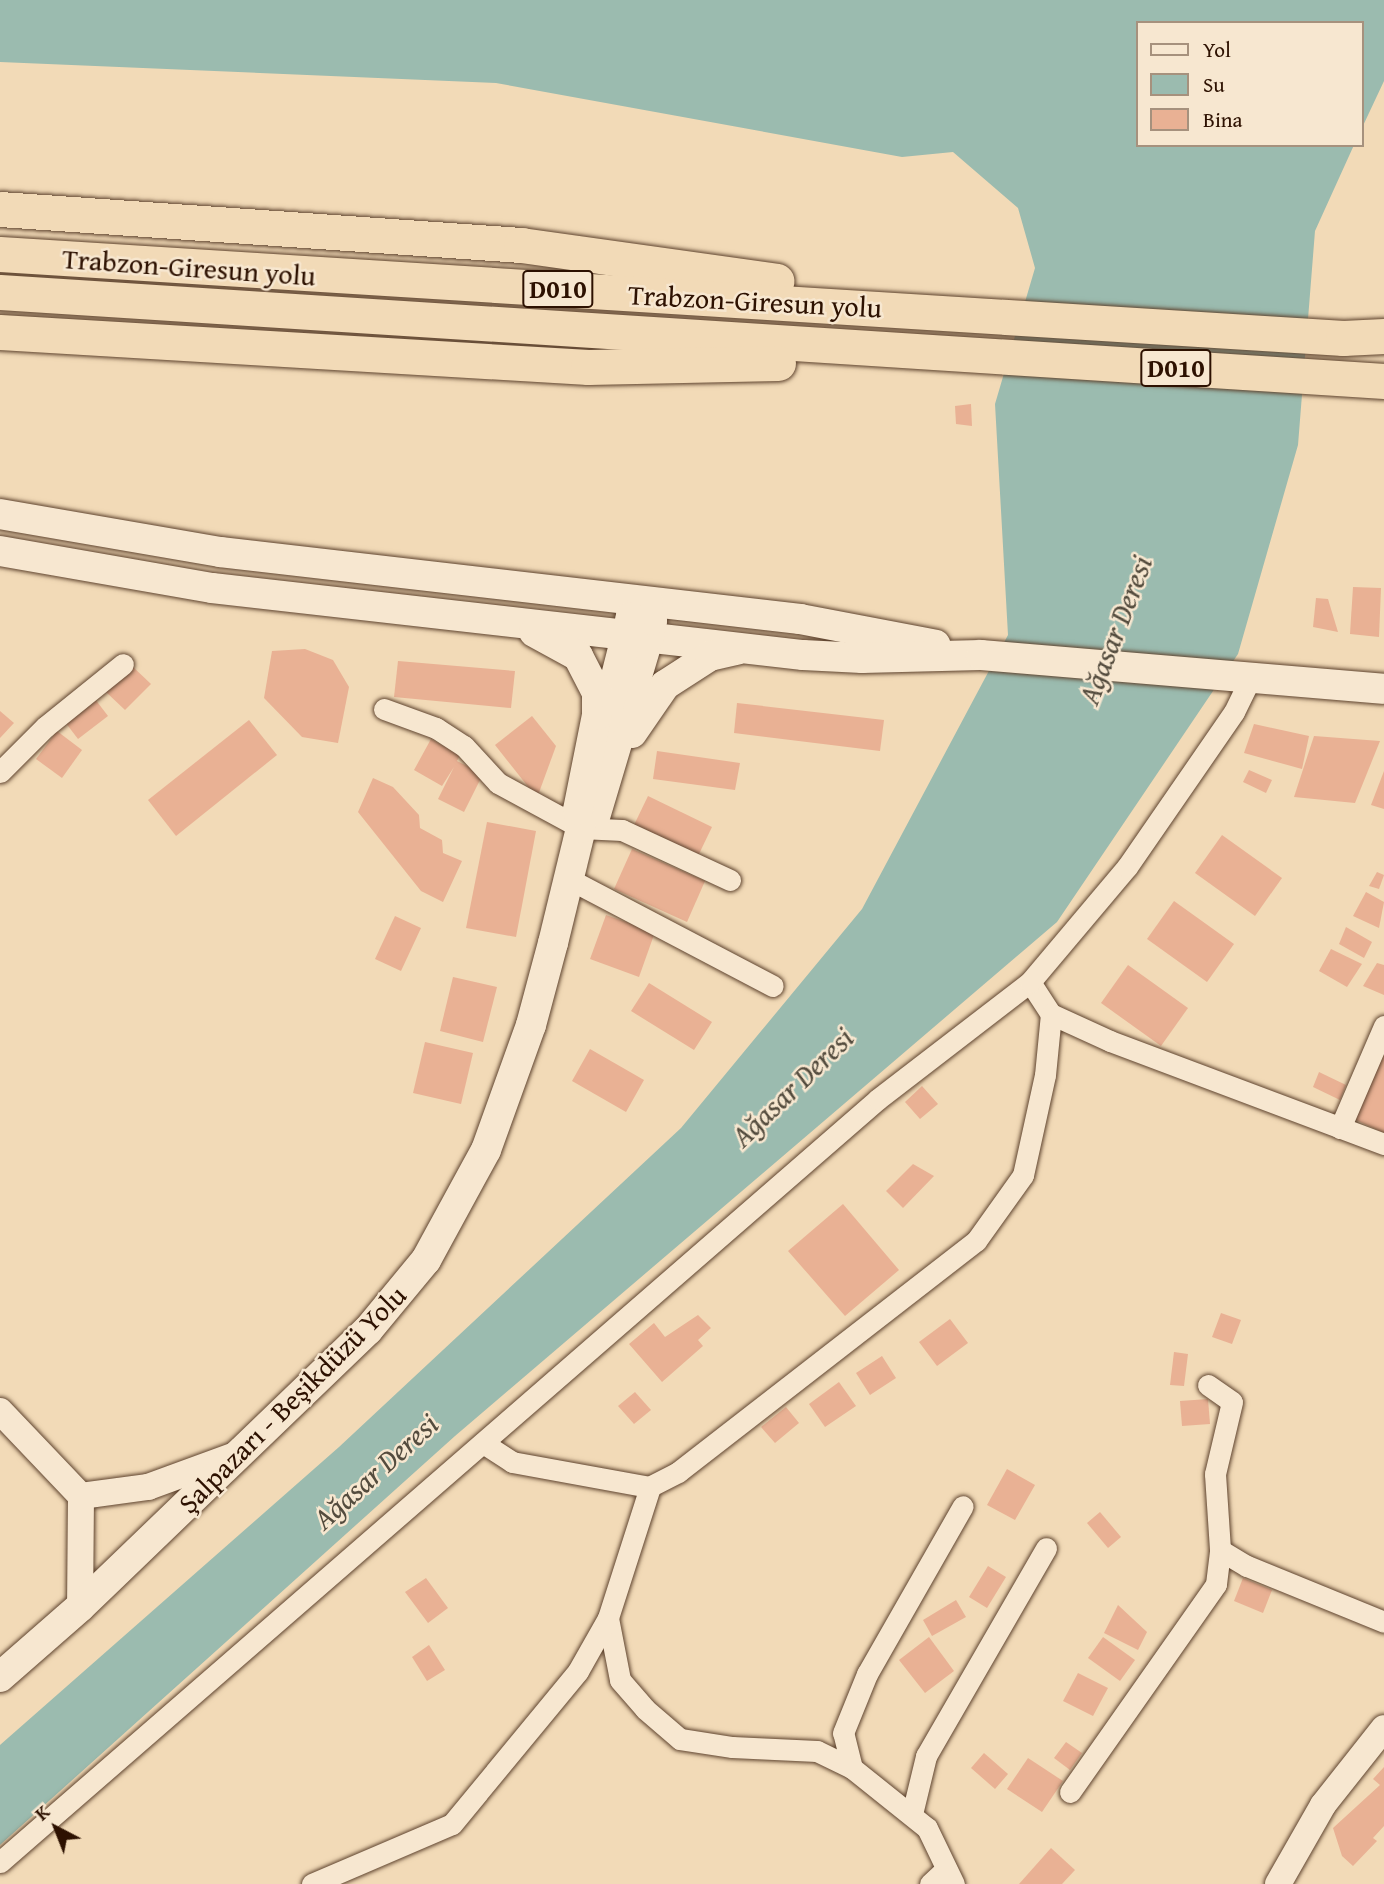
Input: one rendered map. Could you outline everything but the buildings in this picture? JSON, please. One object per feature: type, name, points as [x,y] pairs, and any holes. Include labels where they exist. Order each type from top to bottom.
[{"type":"highway","points":[[0,209],[521,245],[1008,315]]},
{"type":"highway","name":"Trabzon-Giresun yolu","points":[[0,254],[1343,338],[1384,336]]},
{"type":"highway","name":"D010","points":[[0,292],[1384,381]]},
{"type":"highway","points":[[0,332],[588,367],[1005,358]]},
{"type":"main road","points":[[0,514],[220,552],[800,619],[981,655],[1239,679],[1384,689]]},
{"type":"main road","points":[[0,551],[212,588],[504,623],[862,658],[981,655]]},
{"type":"main road","points":[[648,602],[652,620],[638,635],[588,775],[578,810],[581,828],[594,818],[649,703],[690,667],[710,656],[744,648]]},
{"type":"main road","points":[[504,623],[567,647],[590,673],[597,715],[588,775]]},
{"type":"main road","points":[[602,801],[638,635]]},
{"type":"main road","points":[[1239,679],[1384,674]]},
{"type":"main road","name":"Şalpazarı - Beşikdüzü Yolu","points":[[0,1677],[80,1607],[368,1330],[426,1260],[486,1150],[531,1025],[581,828]]},
{"type":"street","points":[[0,772],[45,727],[123,664]]},
{"type":"street","points":[[0,1862],[878,1099],[1030,982],[1127,867],[1234,712],[1239,679]]},
{"type":"street","points":[[384,709],[436,727],[464,746],[498,783],[581,828],[622,830],[730,880]]},
{"type":"street","points":[[569,879],[773,986]]},
{"type":"street","points":[[1030,982],[1051,1014],[1110,1041],[1384,1144]]},
{"type":"street","points":[[483,1443],[512,1462],[650,1487],[678,1472],[976,1241],[1023,1175],[1045,1075],[1051,1014]]},
{"type":"street","points":[[1340,1128],[1384,1026]]},
{"type":"street","points":[[1070,1792],[1216,1584],[1220,1550],[1215,1474],[1232,1402],[1208,1385]]},
{"type":"street","points":[[0,1411],[81,1496],[80,1607]]},
{"type":"street","points":[[81,1496],[148,1487],[243,1452]]},
{"type":"street","points":[[312,1884],[452,1824],[578,1671],[608,1618],[650,1487]]},
{"type":"street","points":[[852,1768],[843,1733],[867,1674],[963,1506]]},
{"type":"street","points":[[912,1814],[926,1756],[1046,1548]]},
{"type":"street","points":[[1220,1550],[1247,1566],[1384,1622]]},
{"type":"street","points":[[608,1618],[620,1680],[645,1709],[680,1739],[732,1747],[817,1751],[852,1768],[927,1828],[950,1876],[930,1884]]},
{"type":"street","points":[[1278,1884],[1323,1805],[1384,1728]]},
{"type":"water","name":"Ağasar Deresi","points":[[0,0],[1384,0],[1384,81],[1363,126],[1363,21],[1136,21],[1136,147],[1353,147],[1315,231],[1298,445],[1238,654],[1057,922],[455,1436],[0,1845],[0,1745],[339,1447],[681,1128],[862,909],[1008,635],[995,404],[1035,268],[1018,208],[953,152],[902,157],[496,83],[0,62]]}]
